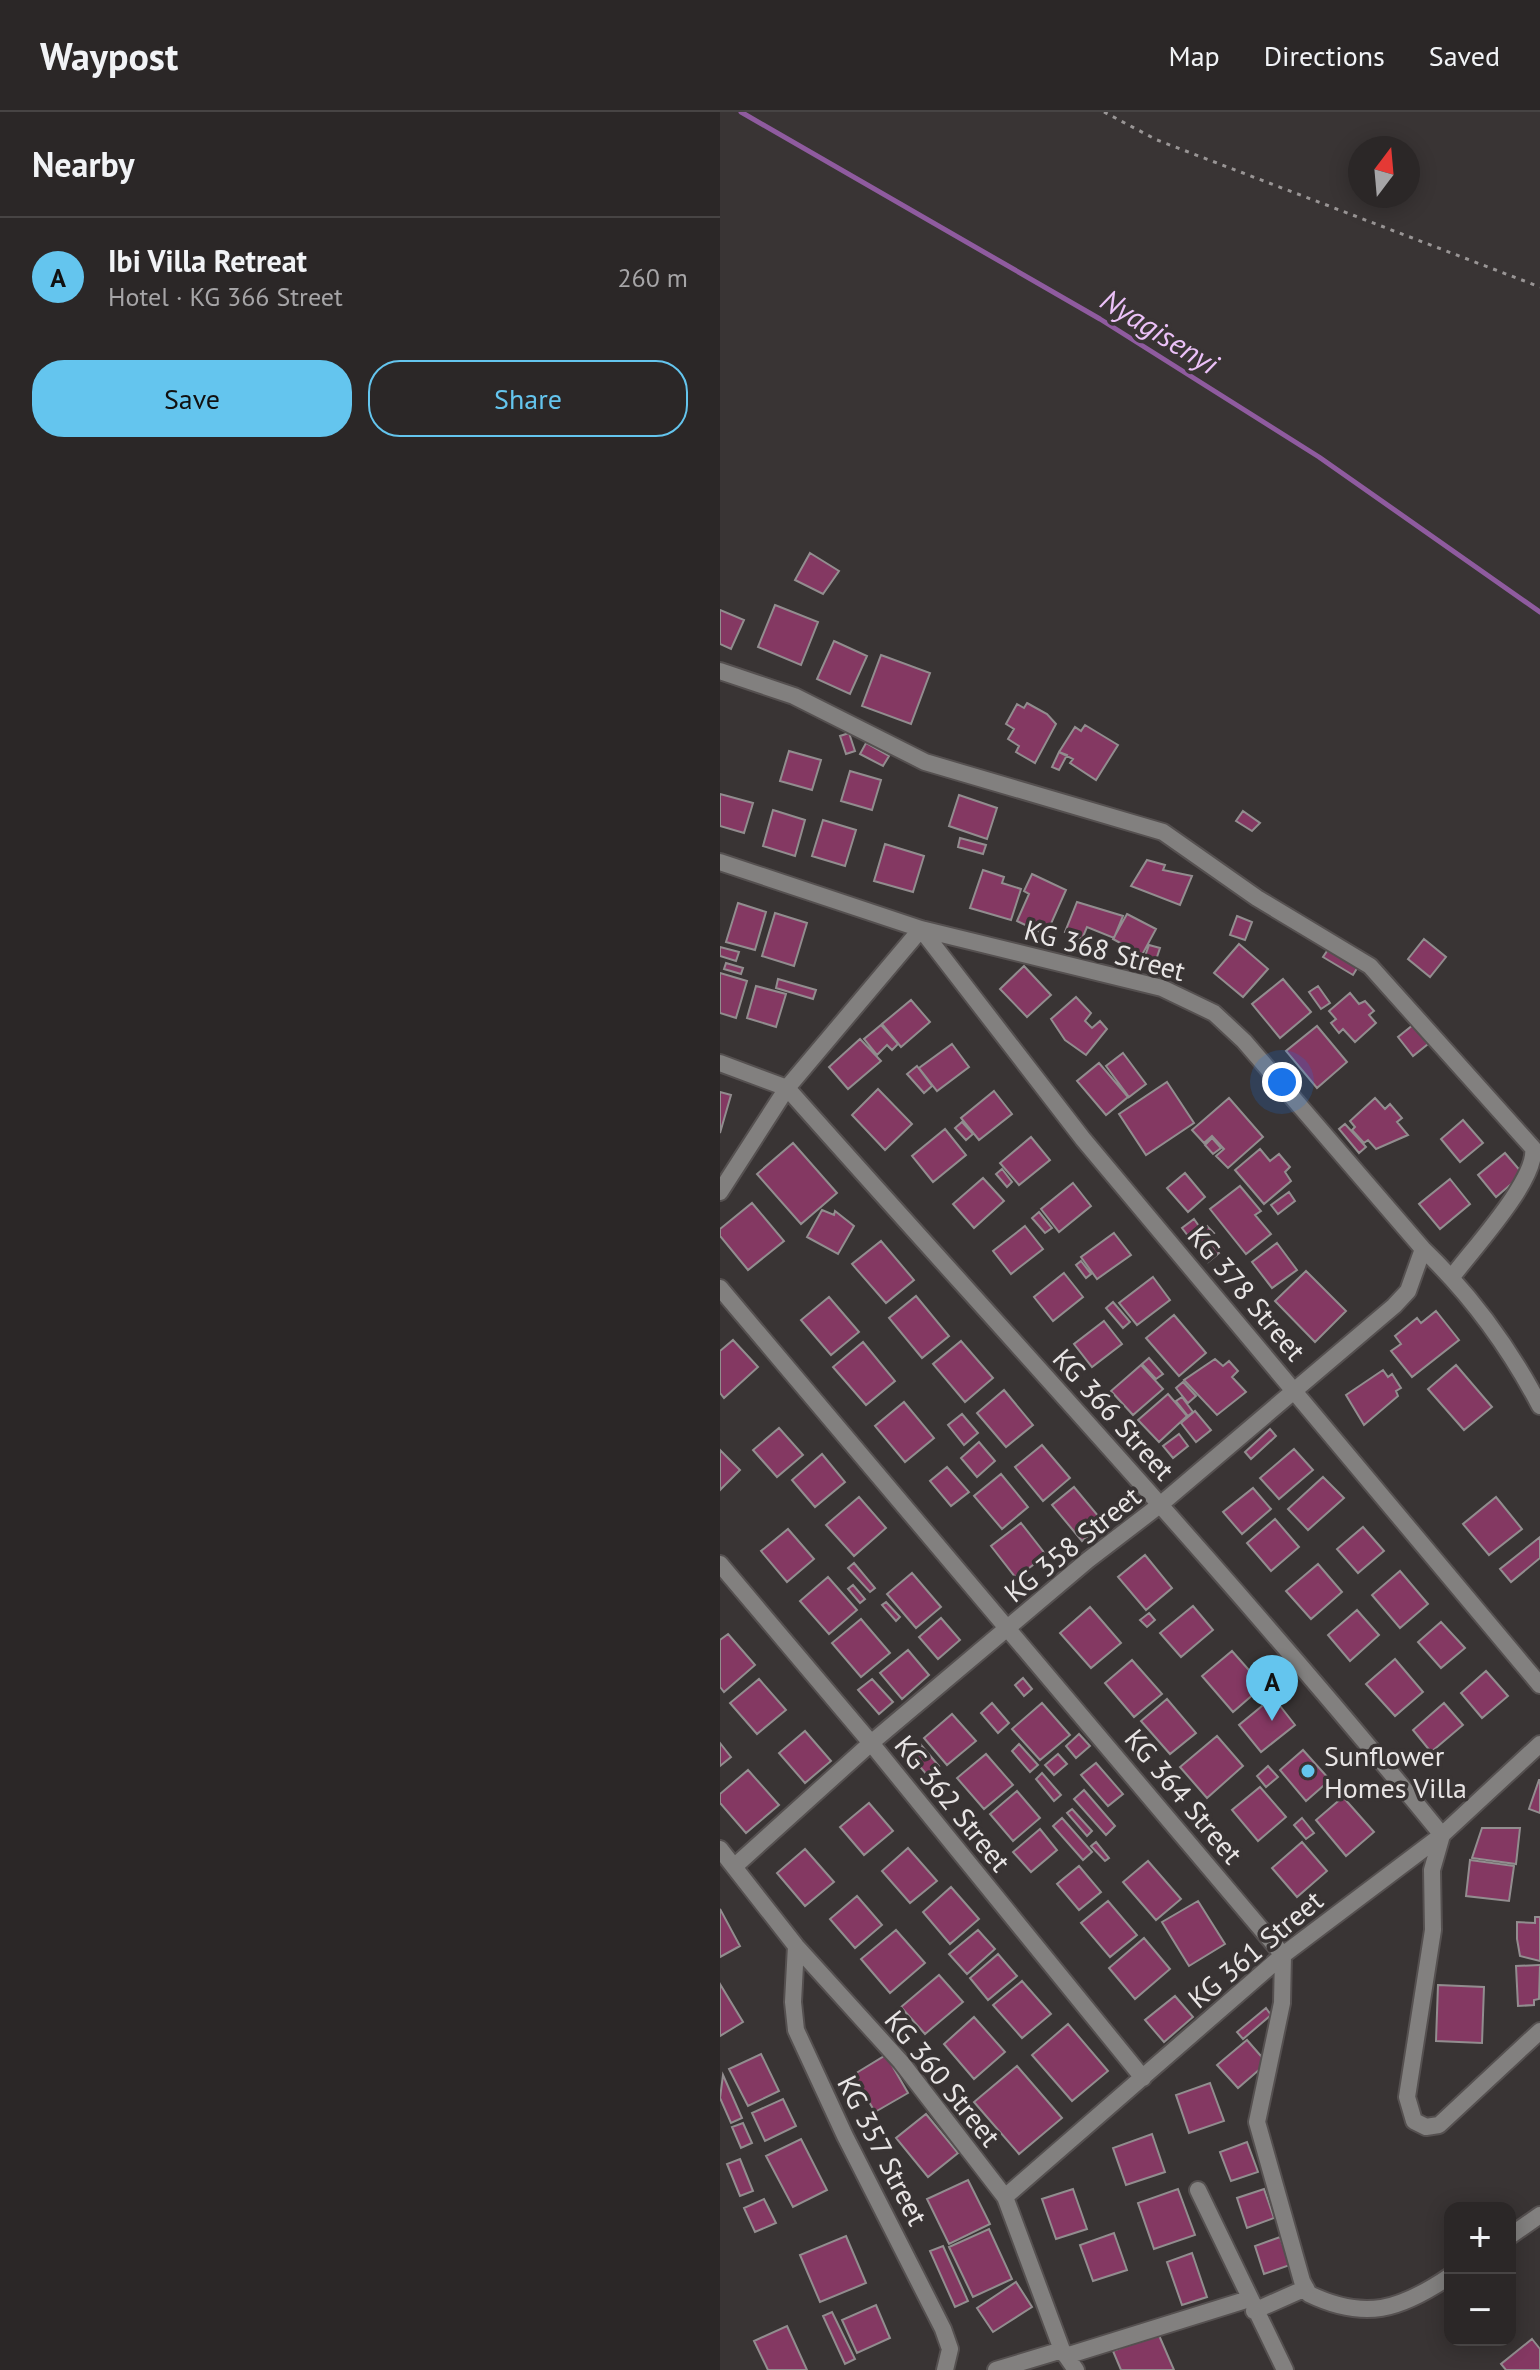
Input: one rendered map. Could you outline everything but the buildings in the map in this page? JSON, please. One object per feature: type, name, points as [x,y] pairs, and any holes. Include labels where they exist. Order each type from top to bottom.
[{"type":"street","points":[[720,671],[794,696],[925,762],[1153,827],[1257,898],[1370,966],[1533,1148],[1533,1165],[1522,1183],[1452,1277]]},
{"type":"street","name":"KG 368 Street","points":[[720,862],[921,929],[1162,988],[1214,1013],[1244,1041],[1423,1249],[1452,1277],[1525,1377],[1540,1406]]},
{"type":"street","points":[[720,1192],[787,1088],[921,929]]},
{"type":"street","name":"KG 378 Street","points":[[921,929],[1083,1139],[1540,1685]]},
{"type":"street","name":"KG 366 Street","points":[[720,1063],[787,1088],[1161,1504],[1336,1704],[1442,1835]]},
{"type":"street","name":"KG 358 Street","points":[[735,1866],[871,1743],[1009,1630],[1088,1560],[1161,1504],[1394,1306],[1408,1291],[1423,1249]]},
{"type":"street","name":"KG 364 Street","points":[[720,1288],[1283,1955]]},
{"type":"street","name":"KG 362 Street","points":[[720,1564],[871,1743],[1143,2078]]},
{"type":"street","name":"KG 361 Street","points":[[1005,2197],[1283,1955],[1442,1835],[1540,1744]]},
{"type":"street","points":[[1442,1835],[1432,1870],[1432,1944],[1407,2097],[1414,2121],[1426,2127],[1439,2125],[1540,2031]]},
{"type":"street","name":"KG 360 Street","points":[[720,1849],[796,1946],[901,2062],[1005,2197],[1068,2359]]},
{"type":"street","name":"KG 357 Street","points":[[796,1946],[793,2002],[796,2030],[845,2136],[943,2329],[950,2349],[945,2370]]},
{"type":"street","points":[[1283,1955],[1282,2003],[1257,2122],[1306,2288],[1309,2294],[1323,2301],[1371,2311],[1424,2294],[1444,2280]]},
{"type":"street","points":[[1198,2190],[1285,2370]]},
{"type":"street","points":[[1516,2232],[1540,2215]]},
{"type":"street","points":[[996,2370],[1068,2359],[1306,2288]]},
{"type":"path","points":[[1104,112],[1157,140],[1540,287]]},
{"type":"waterway","name":"Nyagisenyi","points":[[741,112],[1100,319],[1319,457],[1540,612]]},
{"type":"place","name":"Ibi Villa Retreat","points":[[1272,1721]]},
{"type":"place","name":"Sunflower Homes Villa","points":[[1308,1771]]}]
